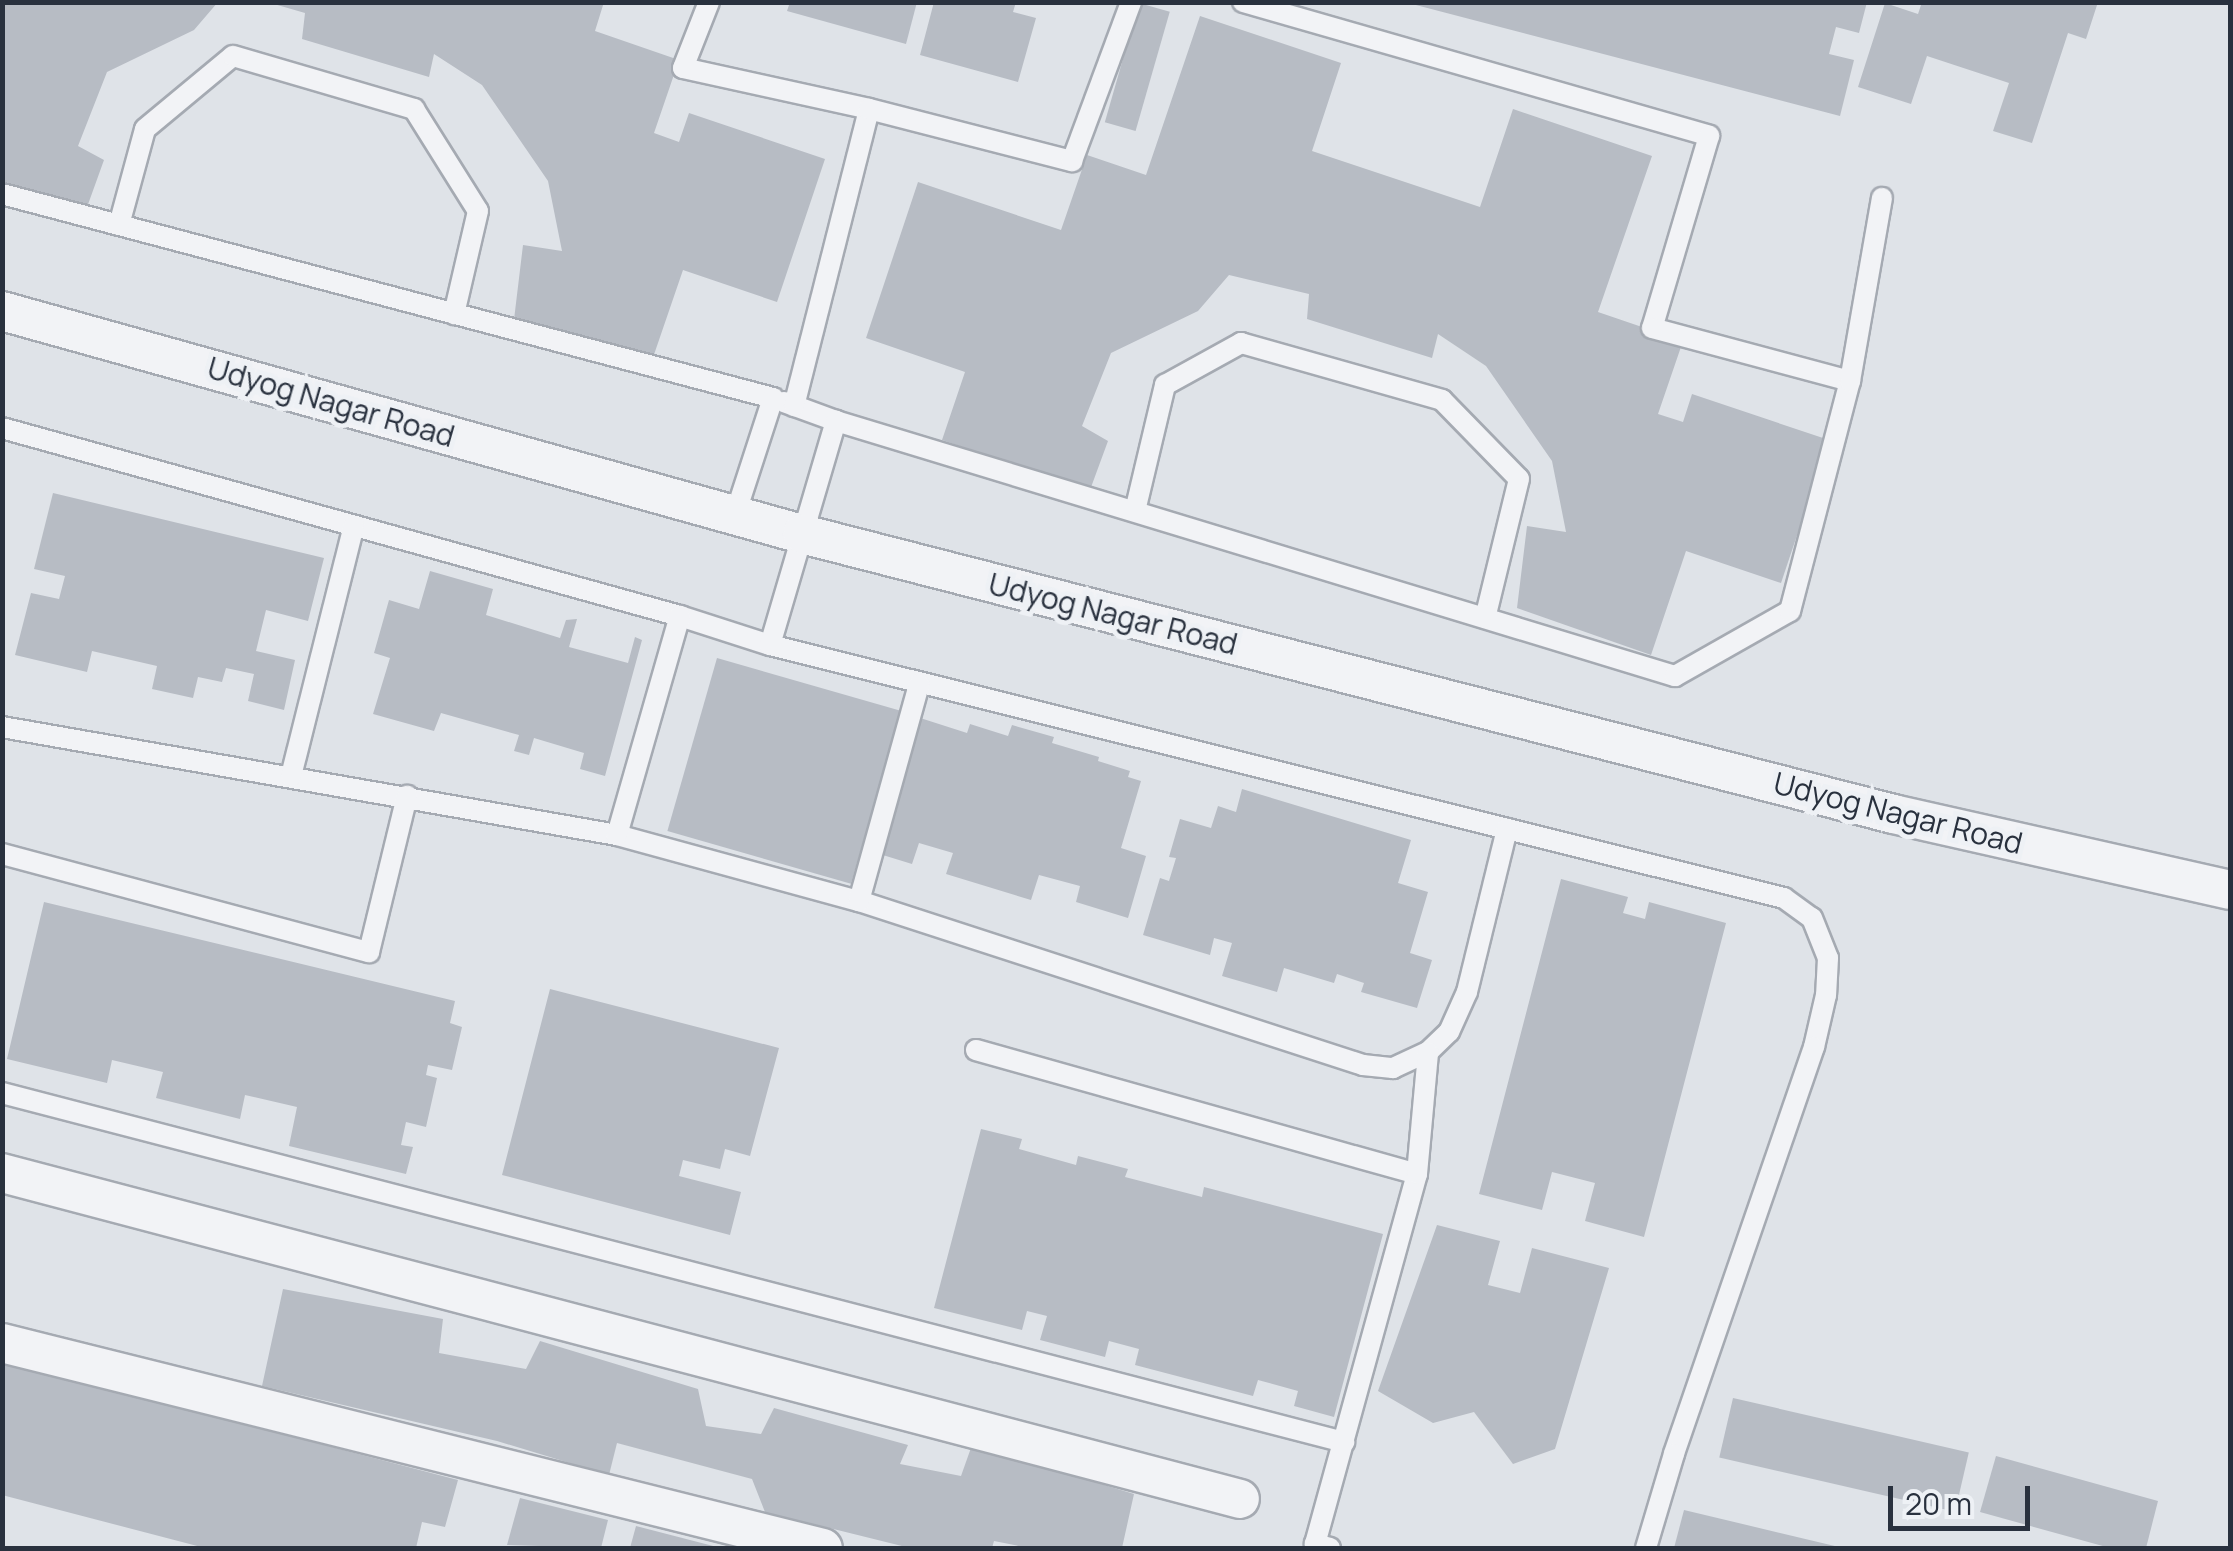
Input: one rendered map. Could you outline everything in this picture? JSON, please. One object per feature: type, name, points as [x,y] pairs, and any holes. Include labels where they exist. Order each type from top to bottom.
[{"type":"street","name":"Udyog Nagar Road","points":[[2,311],[802,534],[1874,809],[2230,890]]},
{"type":"street","points":[[2,1173],[1240,1499]]},
{"type":"street","points":[[2,1344],[823,1548]]},
{"type":"lane","points":[[709,2],[682,68],[870,109],[1072,161],[1131,2]]},
{"type":"lane","points":[[1242,2],[1710,136],[1652,328],[1850,380]]},
{"type":"lane","points":[[119,225],[145,129],[234,56],[414,109],[478,211],[454,314]]},
{"type":"lane","points":[[794,406],[870,109]]},
{"type":"lane","points":[[2,194],[773,398],[836,421],[1675,676],[1790,611],[1850,380],[1882,198]]},
{"type":"lane","points":[[1134,512],[1164,385],[1241,343],[1442,400],[1519,479],[1485,618]]},
{"type":"lane","points":[[735,514],[773,398]]},
{"type":"lane","points":[[770,645],[836,421]]},
{"type":"lane","points":[[2,428],[680,616],[770,645],[1784,898],[1812,918],[1828,958],[1826,995],[1814,1047],[1674,1454],[1646,1548]]},
{"type":"lane","points":[[291,776],[354,526]]},
{"type":"lane","points":[[617,834],[680,616]]},
{"type":"lane","points":[[858,900],[920,684]]},
{"type":"lane","points":[[2,728],[617,834],[858,900],[1363,1066],[1393,1068],[1428,1052],[1448,1032],[1467,992],[1507,829]]},
{"type":"lane","points":[[2,854],[369,952],[407,796]]},
{"type":"lane","points":[[976,1050],[1417,1174]]},
{"type":"lane","points":[[1330,1548],[1315,1544],[1417,1174],[1428,1052]]},
{"type":"lane","points":[[2,1093],[591,1242],[1344,1442]]},
{"type":"building","points":[[2,2],[218,2],[194,30],[107,72],[78,146],[104,160],[86,210],[2,181]]},
{"type":"building","points":[[267,2],[604,2],[595,31],[679,60],[654,133],[679,142],[689,113],[825,159],[777,302],[683,270],[647,375],[513,328],[523,245],[562,251],[548,181],[482,85],[434,54],[429,77],[302,39],[305,13]]},
{"type":"building","points":[[790,2],[917,2],[906,44],[787,11]]},
{"type":"building","points":[[934,2],[1016,2],[1013,12],[1036,18],[1018,82],[920,55]]},
{"type":"building","points":[[1867,2],[1859,33],[1836,27],[1829,54],[1854,60],[1840,116],[1412,4]]},
{"type":"building","points":[[1922,2],[2098,2],[2086,39],[2068,33],[2032,143],[1993,131],[2009,83],[1927,56],[1911,104],[1858,87],[1885,3],[1918,14]]},
{"type":"building","points":[[1139,3],[1170,12],[1136,131],[1105,122]]},
{"type":"building","points":[[1200,16],[1341,63],[1312,151],[1480,207],[1513,109],[1652,156],[1598,312],[1683,341],[1658,414],[1683,422],[1692,394],[1829,440],[1781,583],[1686,551],[1651,655],[1517,608],[1527,526],[1566,532],[1552,461],[1486,366],[1438,334],[1432,358],[1307,319],[1309,294],[1229,275],[1198,311],[1111,353],[1082,426],[1108,441],[1090,490],[942,440],[965,372],[866,338],[918,182],[1061,230],[1087,155],[1146,175]]},
{"type":"building","points":[[53,493],[324,558],[308,621],[266,610],[256,651],[295,660],[284,710],[248,701],[254,674],[226,668],[222,682],[198,677],[193,698],[152,689],[157,666],[92,651],[87,672],[15,655],[31,593],[59,599],[65,576],[34,569]]},
{"type":"building","points":[[430,571],[493,589],[486,615],[560,638],[566,620],[577,619],[569,647],[628,663],[635,637],[642,640],[605,776],[580,769],[584,753],[534,738],[529,755],[514,751],[519,735],[441,713],[434,731],[373,714],[390,658],[374,653],[389,600],[419,609]]},
{"type":"building","points":[[717,658],[901,711],[851,884],[667,831]]},
{"type":"building","points":[[914,716],[967,733],[970,724],[1008,736],[1012,725],[1054,737],[1052,743],[1099,757],[1098,761],[1130,771],[1128,777],[1141,781],[1121,848],[1146,856],[1128,918],[1076,902],[1080,886],[1039,875],[1031,900],[946,874],[953,853],[919,843],[912,864],[873,852]]},
{"type":"building","points":[[1242,789],[1411,840],[1398,883],[1428,892],[1410,953],[1432,960],[1417,1008],[1361,992],[1364,983],[1337,974],[1334,983],[1284,968],[1277,992],[1222,976],[1232,943],[1214,938],[1210,955],[1143,935],[1160,878],[1169,881],[1176,858],[1169,857],[1180,819],[1211,828],[1218,806],[1236,812]]},
{"type":"building","points":[[1561,879],[1628,897],[1623,913],[1645,919],[1649,902],[1726,923],[1644,1237],[1585,1221],[1595,1183],[1552,1172],[1542,1210],[1479,1194]]},
{"type":"building","points":[[44,902],[455,1001],[450,1023],[462,1027],[452,1070],[428,1065],[426,1075],[437,1078],[426,1127],[406,1122],[401,1145],[413,1147],[406,1174],[289,1146],[297,1107],[245,1095],[240,1119],[156,1098],[163,1072],[112,1060],[107,1083],[7,1059]]},
{"type":"building","points":[[550,989],[779,1048],[750,1156],[725,1149],[720,1169],[683,1160],[679,1176],[741,1192],[730,1235],[502,1175]]},
{"type":"building","points":[[981,1129],[1022,1139],[1019,1149],[1076,1165],[1078,1156],[1128,1169],[1125,1177],[1202,1197],[1204,1187],[1383,1234],[1334,1417],[1294,1406],[1298,1391],[1258,1380],[1253,1396],[1135,1365],[1139,1349],[1109,1341],[1105,1357],[1040,1340],[1047,1316],[1027,1311],[1022,1330],[934,1308]]},
{"type":"building","points":[[1437,1225],[1500,1241],[1488,1285],[1520,1293],[1532,1248],[1609,1268],[1555,1449],[1513,1464],[1474,1412],[1433,1423],[1378,1391]]},
{"type":"building","points":[[283,1289],[443,1319],[439,1353],[526,1369],[540,1341],[698,1389],[706,1426],[761,1434],[774,1408],[908,1445],[900,1464],[961,1476],[972,1445],[1134,1494],[1122,1548],[1029,1548],[994,1541],[992,1548],[910,1548],[765,1512],[752,1479],[617,1443],[609,1475],[497,1441],[262,1386]]},
{"type":"building","points":[[2,1361],[458,1480],[445,1527],[422,1522],[416,1548],[205,1548],[2,1495]]},
{"type":"building","points":[[1733,1398],[1969,1452],[1955,1512],[1719,1457]]},
{"type":"building","points":[[1996,1456],[2158,1501],[2146,1548],[2110,1548],[1980,1512]]},
{"type":"building","points":[[520,1498],[608,1520],[601,1548],[507,1545]]},
{"type":"building","points":[[1684,1510],[1839,1547],[1839,1548],[1674,1548]]},
{"type":"building","points":[[636,1526],[717,1547],[630,1548]]}]
